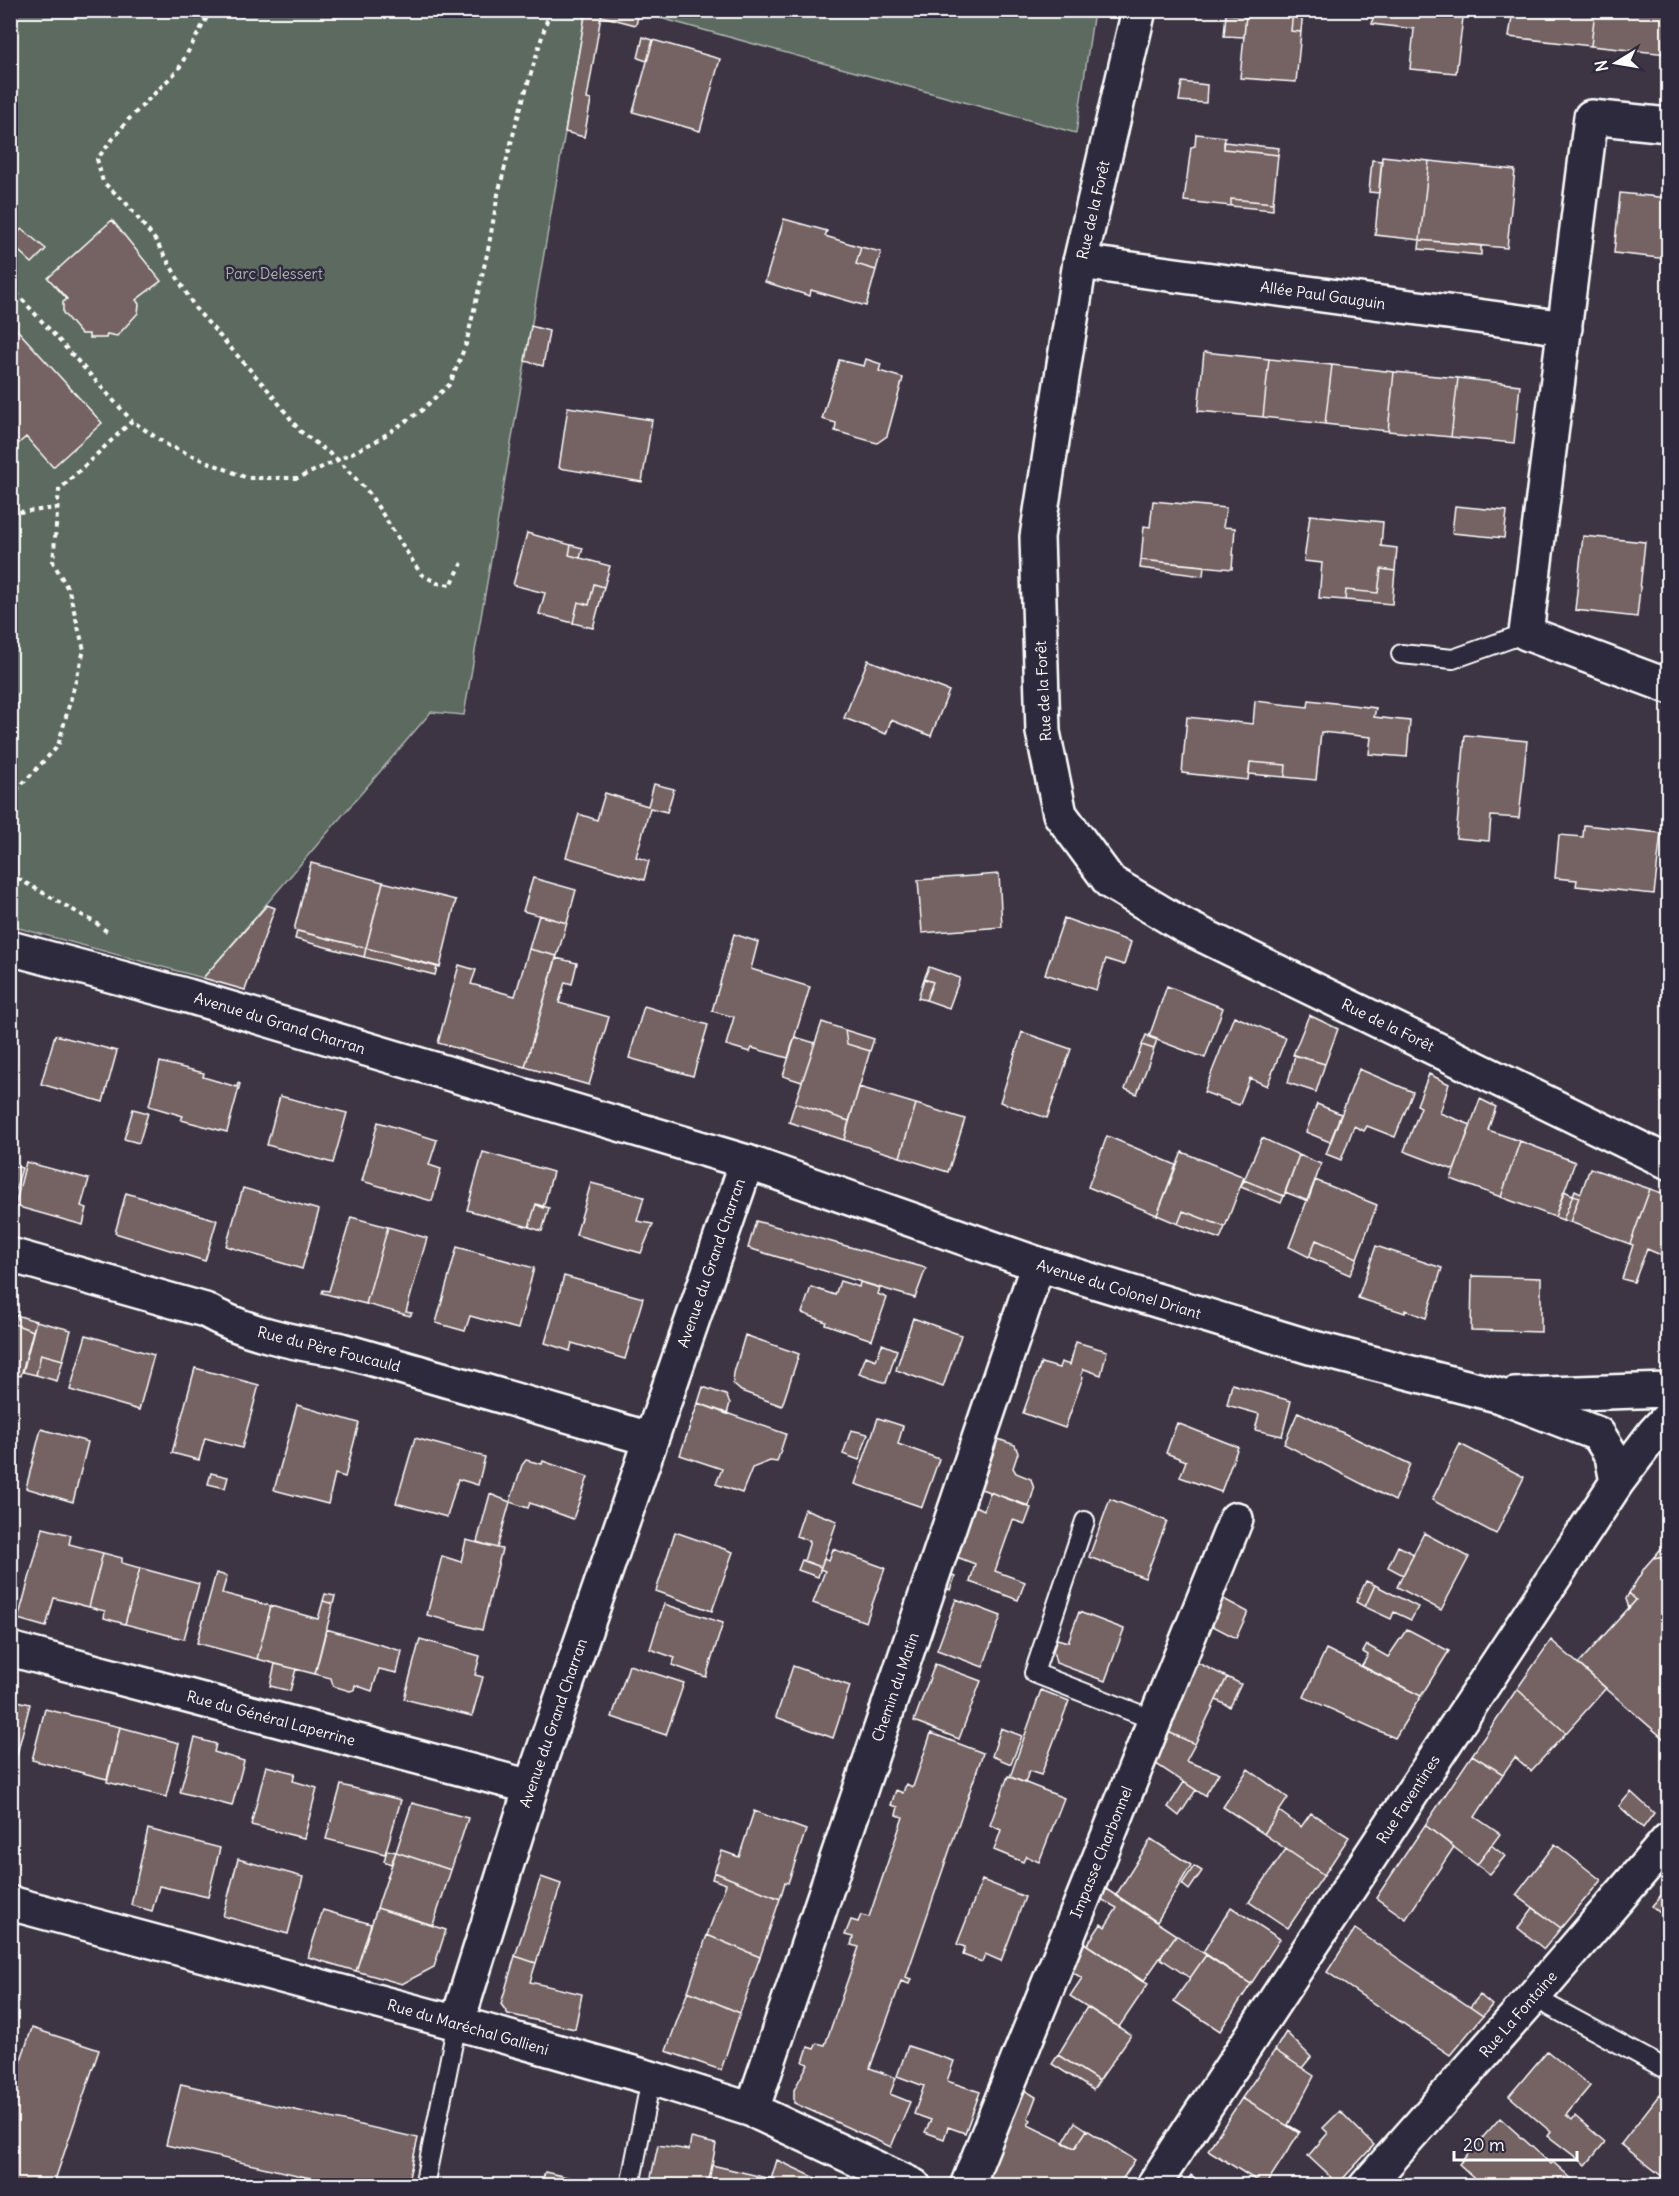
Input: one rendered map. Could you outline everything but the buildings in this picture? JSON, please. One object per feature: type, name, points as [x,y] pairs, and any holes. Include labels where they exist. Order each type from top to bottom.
[{"type":"street","name":"Rue de la Forêt","points":[[1139,10],[1080,262],[1037,537],[1043,732],[1060,814],[1110,882],[1184,926],[1668,1162]]},
{"type":"street","points":[[1668,125],[1591,117],[1526,633],[1668,686]]},
{"type":"street","name":"Allée Paul Gauguin","points":[[1080,262],[1565,328]]},
{"type":"street","name":"Avenue du Grand Charran","points":[[10,948],[188,996],[747,1162],[531,1787],[456,2023]]},
{"type":"street","name":"Avenue du Colonel Driant","points":[[747,1162],[1038,1264],[1310,1347],[1497,1395],[1598,1434],[1612,1456],[1617,1482]]},
{"type":"street","name":"Rue du Père Foucauld","points":[[10,1255],[205,1311],[223,1321],[297,1342],[338,1348],[650,1439]]},
{"type":"street","name":"Chemin du Matin","points":[[752,2110],[1038,1264]]},
{"type":"street","name":"Avenue du Colonel Driant","points":[[1497,1395],[1668,1390]]},
{"type":"street","name":"Rue Faventines","points":[[1153,2186],[1617,1482],[1668,1418]]},
{"type":"street","name":"Impasse Charbonnel","points":[[967,2186],[1236,1519]]},
{"type":"street","name":"Rue du Général Laperrine","points":[[10,1649],[531,1787]]},
{"type":"street","name":"Rue La Fontaine","points":[[1366,2186],[1668,1840]]},
{"type":"street","name":"Rue du Maréchal Gallieni","points":[[10,1903],[651,2078],[752,2110],[914,2186]]},
{"type":"lane","points":[[1401,654],[1453,659],[1526,633]]},
{"type":"lane","points":[[1085,1521],[1034,1673],[1154,1720]]},
{"type":"lane","points":[[1533,1997],[1668,2070]]},
{"type":"lane","points":[[424,2186],[456,2023]]},
{"type":"lane","points":[[630,2186],[651,2078]]},
{"type":"path","points":[[211,10],[178,70],[128,120],[97,159],[104,182],[126,203],[156,241],[195,309],[269,391],[300,431],[338,460],[369,493],[421,574],[437,583],[451,585],[462,563]]},
{"type":"path","points":[[10,286],[132,421],[170,446],[248,478],[298,478],[378,440],[421,411],[450,384],[465,344],[488,250],[498,194],[517,120],[550,10]]},
{"type":"path","points":[[10,797],[58,746],[84,650],[69,591],[52,562],[59,489],[132,421]]},
{"type":"path","points":[[10,513],[57,508]]},
{"type":"path","points":[[10,874],[114,937]]},
{"type":"green space","points":[[1094,10],[1076,133],[635,11]]},
{"type":"green space","name":"Parc Delessert","points":[[11,11],[586,11],[464,715],[431,712],[203,978],[11,926]]}]
